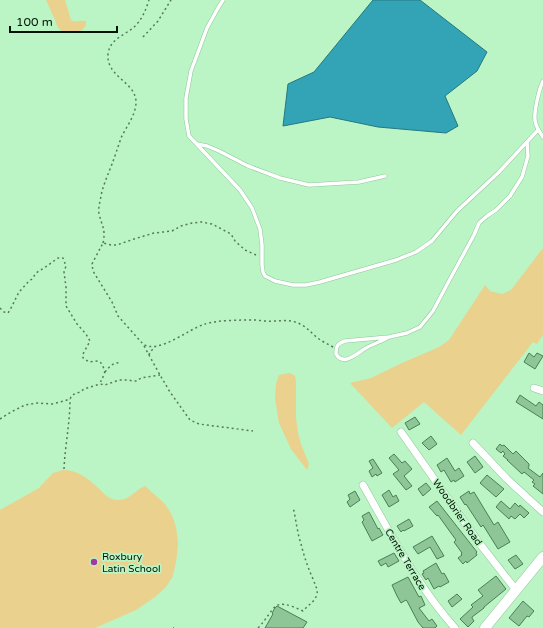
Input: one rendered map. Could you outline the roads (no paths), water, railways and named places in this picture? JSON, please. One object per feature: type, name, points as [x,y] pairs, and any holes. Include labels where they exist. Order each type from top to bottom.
[{"type":"main road","points":[[485,628],[543,557]]},
{"type":"street","points":[[534,388],[543,391]]},
{"type":"street","name":"Woodbrier Road","points":[[401,432],[480,544],[516,590]]},
{"type":"street","points":[[473,444],[543,512]]},
{"type":"street","name":"Centre Terrace","points":[[363,485],[427,594],[455,628]]},
{"type":"lane","points":[[223,0],[207,28],[191,71],[186,98],[186,119],[189,136],[240,190],[252,208],[260,229],[262,245],[262,272],[265,276],[275,281],[293,285],[306,285],[396,260],[416,252],[432,241],[457,211],[498,173],[538,130]]},
{"type":"lane","points":[[543,82],[534,120],[543,137]]},
{"type":"lane","points":[[389,337],[350,358],[340,358],[336,354],[337,345],[345,340],[389,337],[407,333],[420,327],[433,311],[479,223],[496,210],[510,196],[522,177],[528,156],[527,142]]},
{"type":"lane","points":[[197,144],[219,151],[248,166],[273,175],[310,185],[359,182],[385,176]]},
{"type":"water","points":[[373,0],[420,0],[487,52],[477,71],[445,96],[458,126],[446,133],[378,127],[330,117],[283,126],[288,84],[314,72]]},
{"type":"place","name":"Roxbury Latin School","points":[[94,562]]}]
